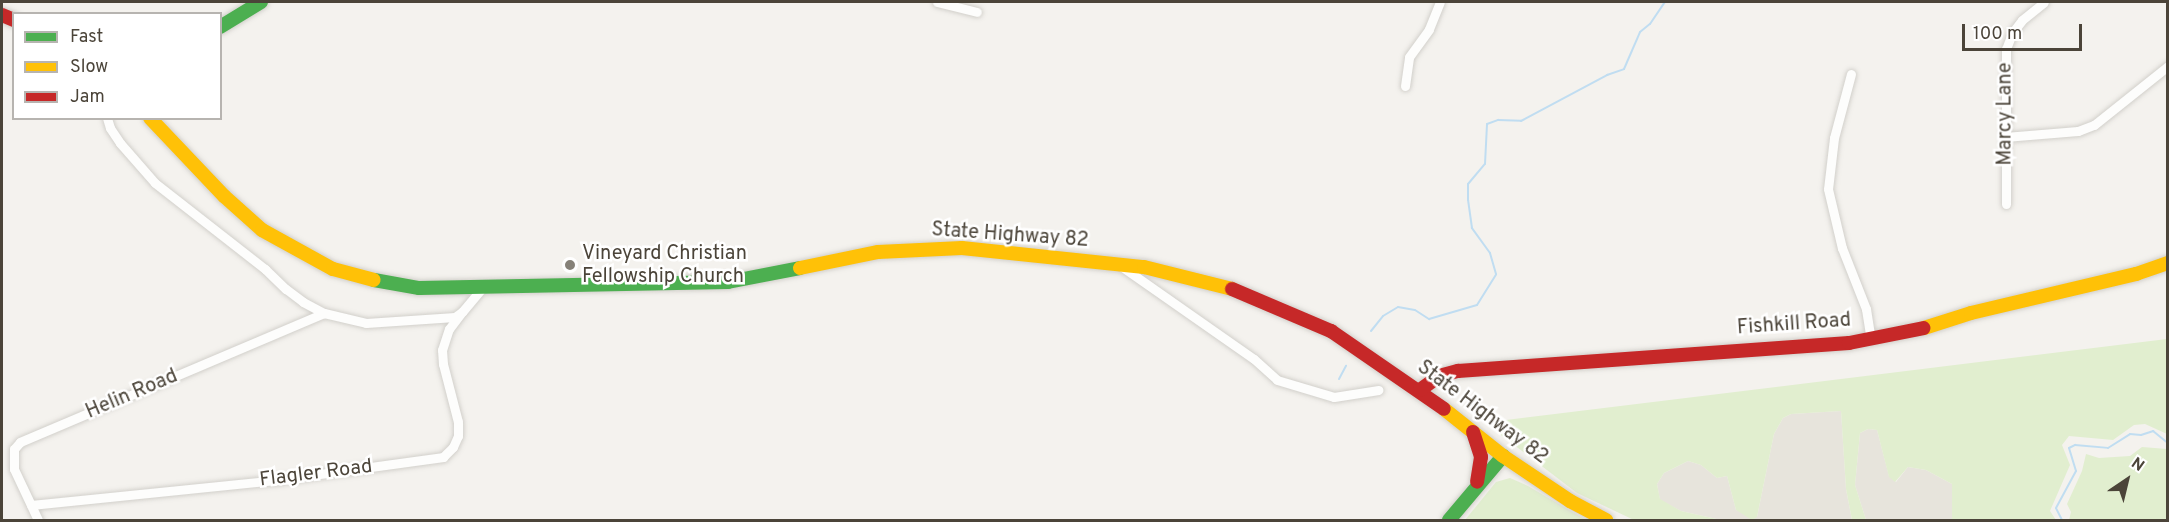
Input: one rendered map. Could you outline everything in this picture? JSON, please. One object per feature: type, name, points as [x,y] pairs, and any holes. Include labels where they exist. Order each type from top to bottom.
[{"type":"main road","points":[[222,26],[261,2]]},
{"type":"main road","name":"State Highway 82","points":[[152,120],[224,196],[262,230],[313,260],[359,277],[419,288],[728,282],[878,252],[962,248],[1144,267],[1243,292],[1331,331],[1420,390],[1503,456],[1569,501],[1605,520]]},
{"type":"main road","name":"Fishkill Road","points":[[1420,390],[1439,376],[1458,371],[1849,343],[1922,329],[1971,313],[2136,274],[2168,263]]},
{"type":"main road","points":[[1473,432],[1481,457],[1481,469],[1475,488]]},
{"type":"main road","points":[[1449,520],[1503,456]]},
{"type":"street","points":[[937,2],[977,12]]},
{"type":"street","points":[[1405,86],[1409,57],[1429,29],[1440,2]]},
{"type":"street","name":"Marcy Lane","points":[[2006,204],[2006,49],[2012,33],[2022,20],[2044,2]]},
{"type":"street","points":[[2006,137],[2078,131],[2094,125],[2168,66]]},
{"type":"street","points":[[1851,74],[1834,138],[1828,189],[1842,248],[1866,309],[1871,339]]},
{"type":"street","points":[[108,120],[110,129],[120,143],[155,183],[265,269],[286,289],[303,302],[324,313],[366,323],[454,316],[462,312],[482,288]]},
{"type":"street","points":[[1119,264],[1254,359],[1277,381],[1334,397],[1377,390]]},
{"type":"street","name":"Flagler Road","points":[[31,505],[276,480],[443,457],[453,447],[458,436],[458,422],[443,364],[442,350],[449,328],[462,312]]},
{"type":"street","name":"Helin Road","points":[[38,520],[12,460],[14,449],[20,442],[324,313]]},
{"type":"shaded area","points":[[1841,411],[1846,489],[1852,520],[1721,520],[1681,511],[1660,500],[1657,484],[1664,473],[1688,461],[1701,465],[1717,478],[1727,476],[1736,510],[1757,517],[1774,434],[1783,418],[1791,414]]},
{"type":"shaded area","points":[[1868,429],[1877,430],[1889,476],[1896,482],[1908,467],[1926,470],[1952,484],[1952,520],[1866,520],[1855,485],[1860,433]]},
{"type":"green space","points":[[2167,339],[2167,434],[2145,424],[2134,425],[2113,440],[2069,436],[2062,445],[2070,465],[2050,511],[2056,520],[1952,520],[1952,484],[1926,470],[1908,467],[1895,482],[1889,477],[1877,430],[1868,429],[1860,433],[1855,485],[1866,520],[1852,520],[1846,489],[1841,411],[1791,414],[1783,418],[1774,434],[1757,517],[1752,520],[1736,510],[1727,476],[1717,478],[1701,465],[1688,461],[1664,473],[1657,484],[1660,499],[1681,511],[1721,520],[1634,520],[1577,493],[1497,432],[1495,425],[1498,421]]},
{"type":"green space","points":[[2142,447],[2167,449],[2167,520],[2069,520],[2071,512],[2067,504],[2082,471],[2086,454],[2099,458],[2130,456]]},
{"type":"green space","points":[[1510,478],[1586,520],[1465,520],[1496,482]]},
{"type":"waterway","points":[[1371,331],[1383,316],[1398,307],[1415,310],[1429,319],[1477,305],[1496,274],[1490,253],[1472,228],[1468,200],[1468,184],[1485,164],[1487,124],[1498,120],[1521,121],[1607,75],[1624,69],[1640,32],[1650,24],[1665,2]]},
{"type":"waterway","points":[[1339,379],[1346,366]]},
{"type":"waterway","points":[[2062,520],[2056,508],[2076,471],[2069,448],[2075,445],[2108,448],[2130,434],[2141,435],[2153,431],[2168,443]]},
{"type":"traffic: fast","points":[[222,26],[261,2]]},
{"type":"traffic: fast","points":[[374,280],[419,288],[728,282],[800,268]]},
{"type":"traffic: fast","points":[[1449,520],[1503,456]]},
{"type":"traffic: slow","points":[[152,120],[224,196],[262,230],[333,269],[374,280]]},
{"type":"traffic: slow","points":[[800,268],[878,252],[962,248],[1144,267],[1232,289]]},
{"type":"traffic: slow","points":[[1924,328],[1971,313],[2136,274],[2168,263]]},
{"type":"traffic: slow","points":[[1444,409],[1503,456],[1570,501],[1606,520]]},
{"type":"traffic: jam","points":[[2,15],[12,19]]},
{"type":"traffic: jam","points":[[1232,289],[1331,331],[1444,409]]},
{"type":"traffic: jam","points":[[1420,390],[1439,376],[1458,371],[1849,343],[1924,328]]},
{"type":"traffic: jam","points":[[1473,432],[1481,457],[1477,482]]},
{"type":"place","name":"Vineyard Christian Fellowship Church","points":[[570,265]]}]
